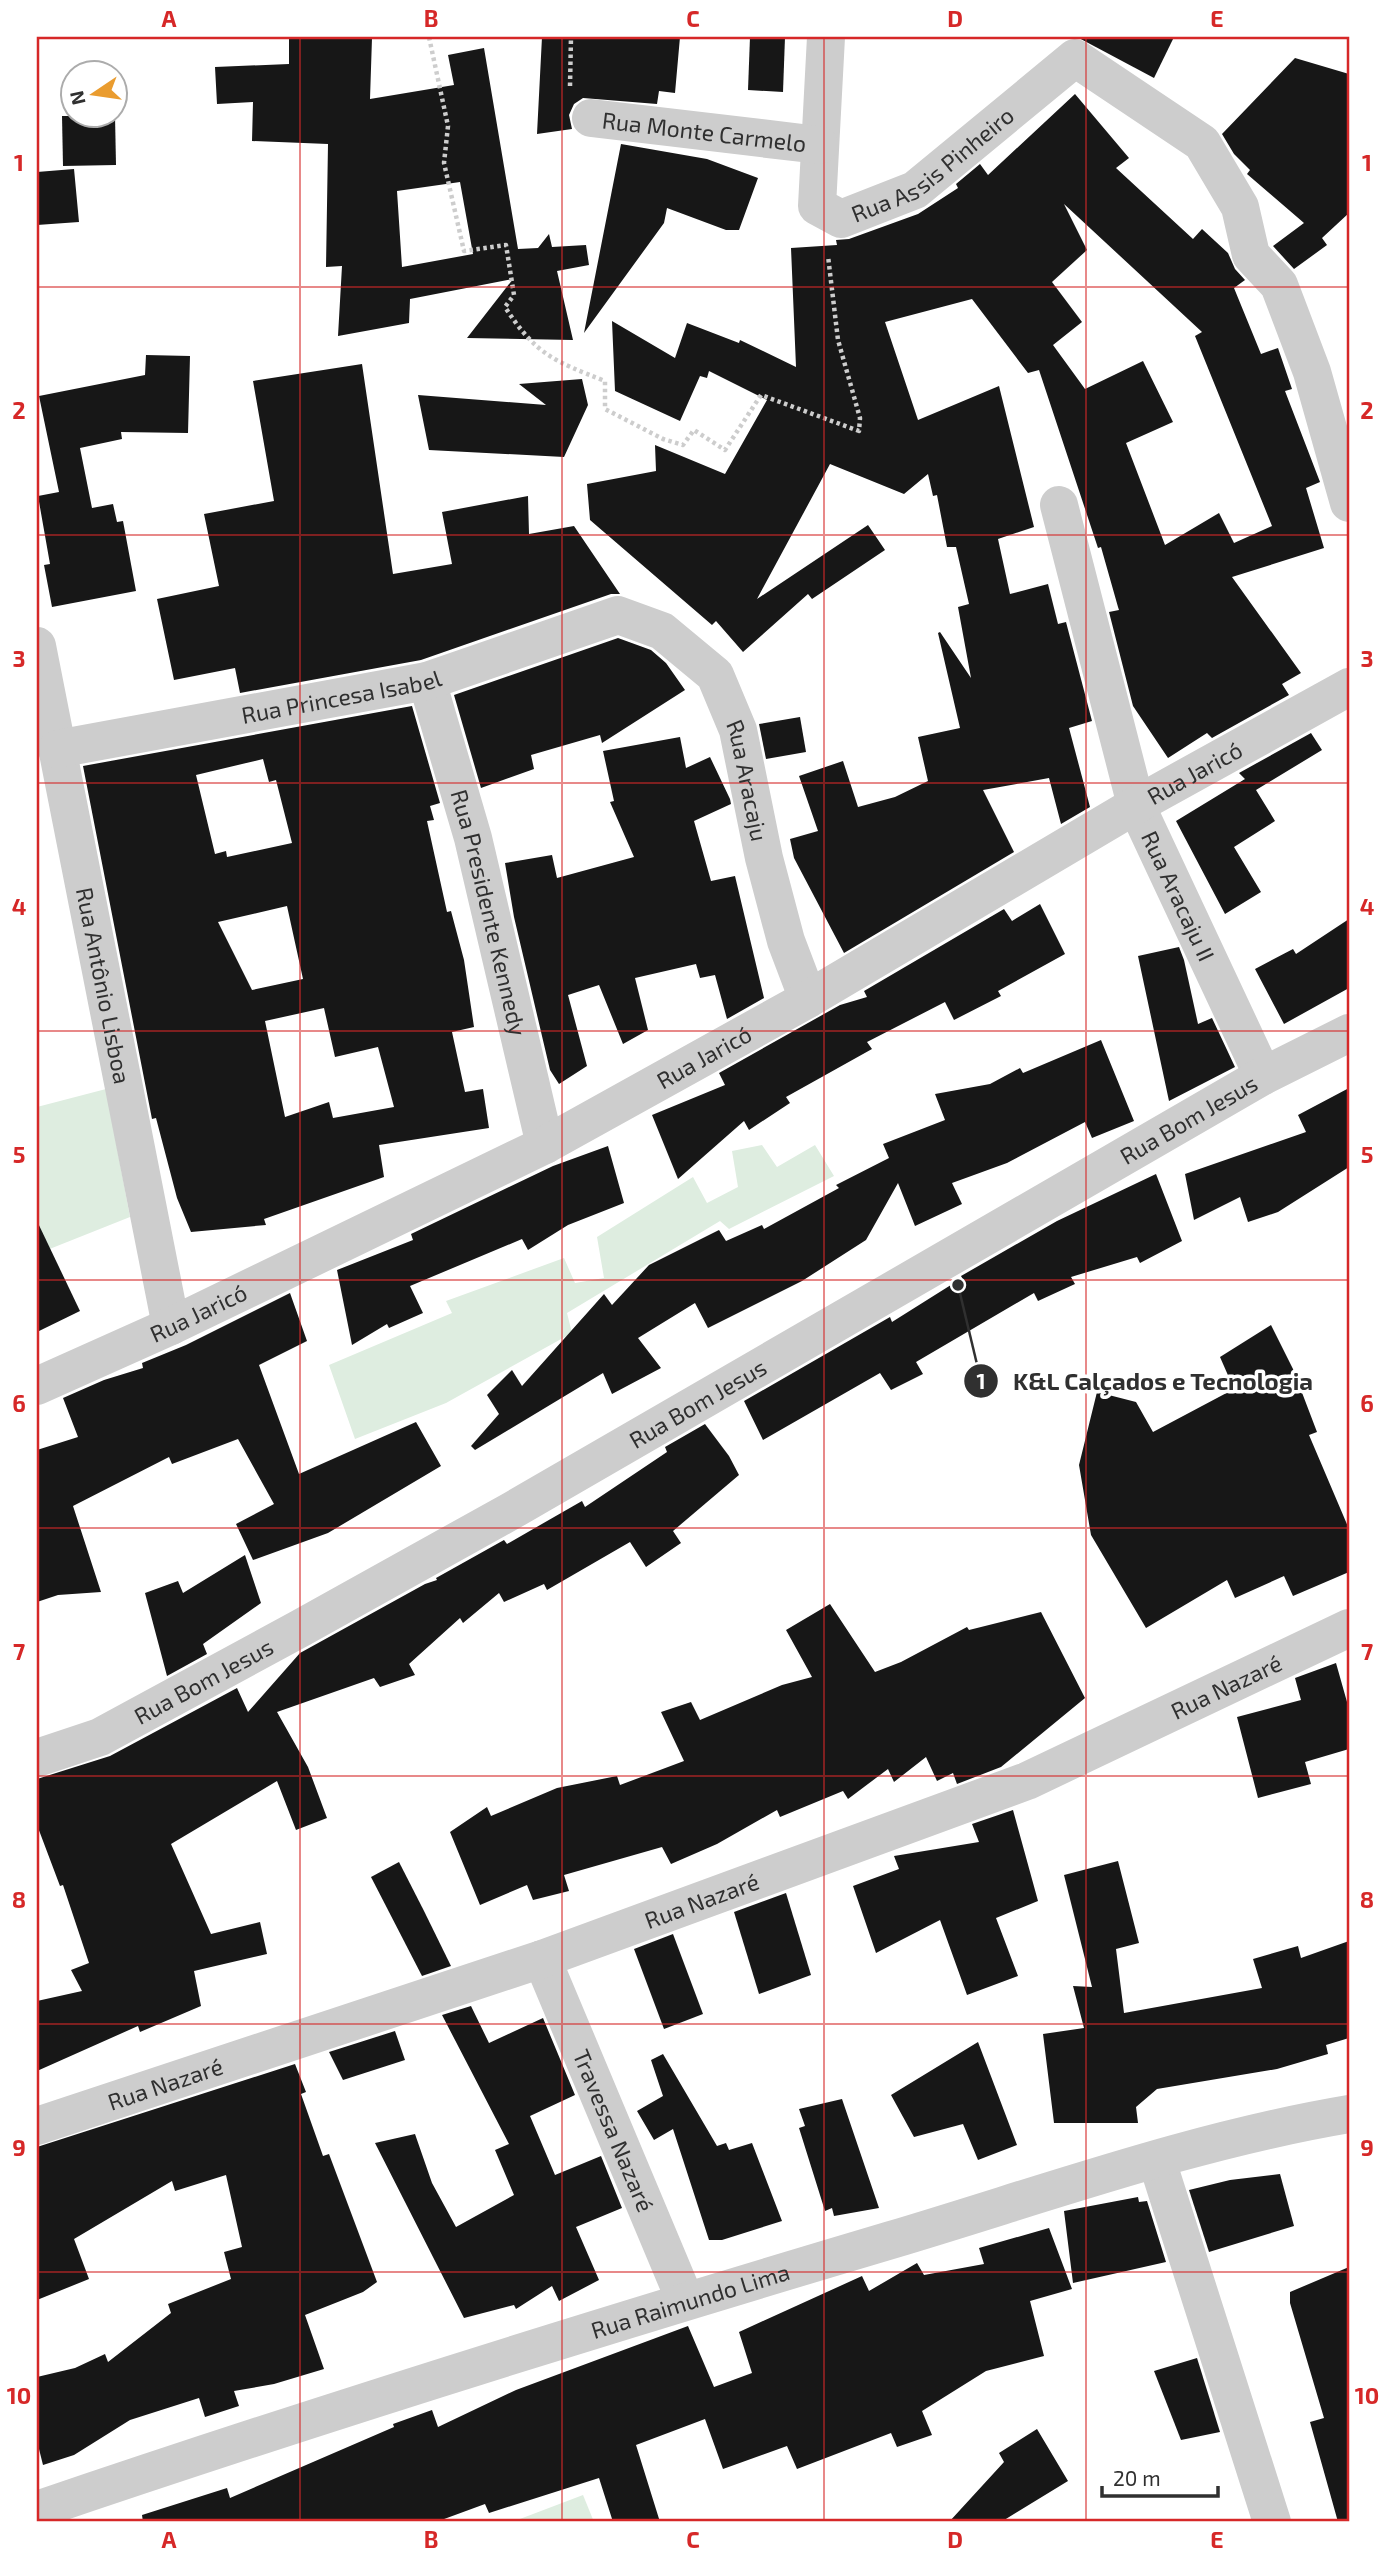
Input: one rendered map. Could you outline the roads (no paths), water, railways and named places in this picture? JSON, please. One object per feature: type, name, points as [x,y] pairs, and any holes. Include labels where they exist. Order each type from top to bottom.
[{"type":"street","name":"Rua Assis Pinheiro","points":[[826,37],[818,145],[817,206],[841,219],[915,190],[1075,58],[1202,143],[1240,207],[1251,255],[1279,285],[1312,372],[1349,503]]},
{"type":"street","name":"Rua Monte Carmelo","points":[[591,118],[818,145]]},
{"type":"street","name":"Rua Aracaju II","points":[[1059,505],[1136,805],[1263,1076]]},
{"type":"street","name":"Rua Princesa Isabel","points":[[57,749],[427,681],[618,615]]},
{"type":"street","name":"Rua Aracaju","points":[[618,615],[662,631],[715,675],[738,730],[764,858],[786,941],[808,999]]},
{"type":"street","name":"Rua Antônio Lisboa","points":[[37,646],[171,1326]]},
{"type":"street","name":"Rua Presidente Kennedy","points":[[427,681],[473,838],[545,1145]]},
{"type":"street","name":"Rua Jaricó","points":[[37,1386],[171,1326],[545,1145],[808,999],[1136,805],[1349,687]]},
{"type":"street","name":"Rua Bom Jesus","points":[[37,1758],[100,1737],[299,1629],[511,1511],[1263,1076],[1349,1032]]},
{"type":"street","name":"Rua Nazaré","points":[[37,2126],[542,1959],[1027,1781],[1349,1628]]},
{"type":"street","name":"Travessa Nazaré","points":[[542,1959],[685,2300]]},
{"type":"street","name":"Rua Raimundo Lima","points":[[38,2506],[685,2300],[1157,2161],[1294,2123],[1349,2114]]},
{"type":"street","points":[[1157,2161],[1272,2522]]},
{"type":"place","name":"K&L Calçados e Tecnologia","points":[[958,1285]]}]
